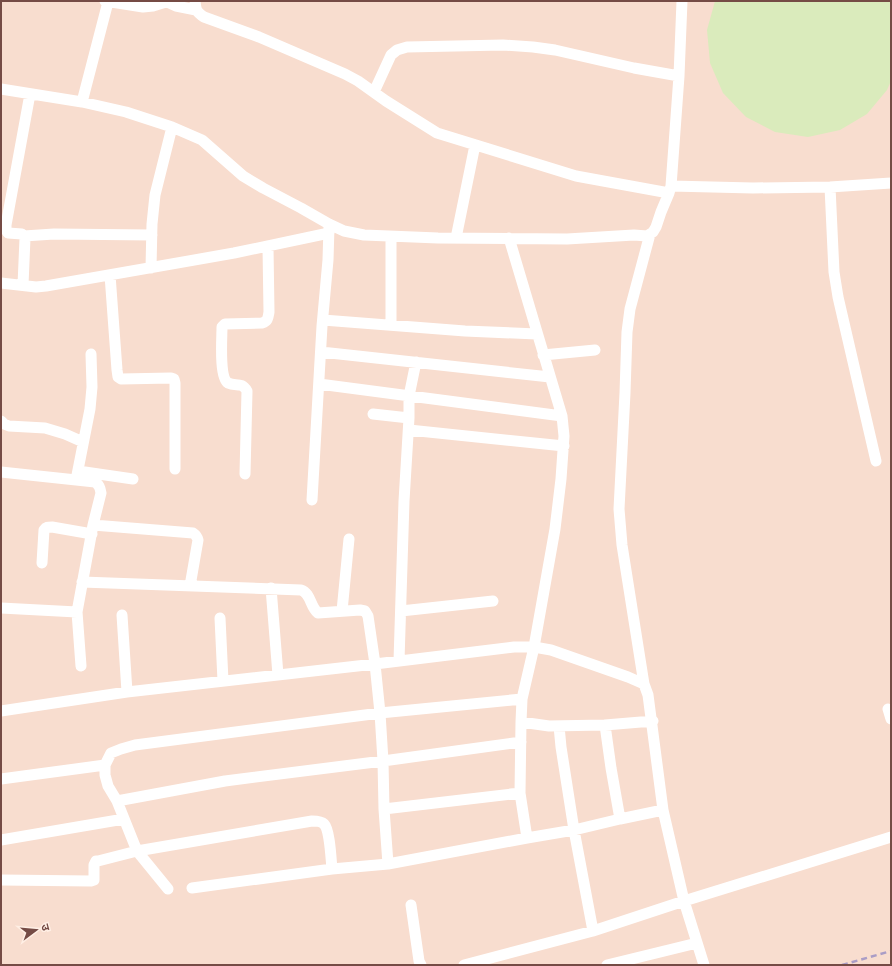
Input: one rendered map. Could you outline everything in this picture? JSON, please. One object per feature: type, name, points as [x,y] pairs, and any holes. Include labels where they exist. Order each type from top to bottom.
[{"type":"street","points":[[82,102],[107,1],[142,7],[153,6],[165,1],[176,6],[195,5],[199,14],[204,17],[259,37],[345,74],[437,133],[576,176],[670,190],[830,187],[891,183]]},
{"type":"street","points":[[1,90],[82,102],[126,112],[172,127],[202,140],[243,176],[301,208],[329,228],[353,234],[391,237],[567,239],[634,235],[647,236],[653,232],[656,227],[670,190],[679,76],[682,1]]},
{"type":"street","points":[[374,92],[391,55],[397,50],[407,47],[503,45],[533,47],[679,76]]},
{"type":"street","points":[[30,94],[6,225],[6,230],[8,233],[22,234],[24,236],[54,234],[152,235]]},
{"type":"street","points":[[151,268],[155,195],[172,127]]},
{"type":"street","points":[[456,238],[475,145]]},
{"type":"street","points":[[830,187],[834,272],[837,291],[876,461]]},
{"type":"street","points":[[1,283],[36,287],[46,286],[268,247],[329,228]]},
{"type":"street","points":[[312,500],[329,228]]},
{"type":"street","points":[[650,234],[630,309],[627,332],[619,509],[620,529],[622,552],[644,684],[648,695],[653,721],[663,810],[684,901],[704,965]]},
{"type":"street","points":[[23,285],[26,240],[24,236]]},
{"type":"street","points":[[391,237],[391,325]]},
{"type":"street","points":[[509,238],[562,416],[564,436],[556,529],[534,647],[522,698],[520,793],[526,838]]},
{"type":"street","points":[[245,474],[247,391],[240,384],[230,384],[226,382],[224,378],[222,368],[222,327],[225,324],[262,323],[268,319],[268,247]]},
{"type":"street","points":[[110,275],[118,377],[121,379],[174,379],[174,469]]},
{"type":"street","points":[[323,320],[465,331],[537,334]]},
{"type":"street","points":[[543,355],[595,350]]},
{"type":"street","points":[[321,352],[550,377]]},
{"type":"street","points":[[77,475],[90,409],[92,387],[91,354]]},
{"type":"street","points":[[399,661],[404,501],[409,430],[409,396],[416,362]]},
{"type":"street","points":[[319,384],[562,416]]},
{"type":"street","points":[[373,414],[409,418]]},
{"type":"street","points":[[1,421],[9,426],[54,430],[83,442]]},
{"type":"street","points":[[409,430],[564,446]]},
{"type":"street","points":[[1,472],[133,479]]},
{"type":"street","points":[[77,475],[98,484],[101,493],[92,530],[77,612],[81,666]]},
{"type":"street","points":[[42,562],[44,530],[48,526],[92,530],[193,533],[197,536],[198,540],[190,586]]},
{"type":"street","points":[[342,611],[349,539]]},
{"type":"street","points":[[82,582],[301,590],[306,593],[318,613],[360,610],[365,611],[368,616],[380,713],[388,864]]},
{"type":"street","points":[[271,588],[278,675]]},
{"type":"street","points":[[401,611],[493,601]]},
{"type":"street","points":[[1,608],[77,612]]},
{"type":"street","points":[[122,615],[126,692]]},
{"type":"street","points":[[220,618],[223,681]]},
{"type":"street","points":[[1,711],[126,692],[514,647],[534,647],[551,650],[628,676],[644,684]]},
{"type":"street","points":[[168,889],[137,851],[108,786],[105,775],[105,765],[111,754],[135,745],[380,713],[522,698]]},
{"type":"street","points":[[521,722],[559,726],[605,725],[653,721]]},
{"type":"street","points":[[605,725],[620,819]]},
{"type":"street","points":[[559,726],[574,830],[593,931]]},
{"type":"street","points":[[116,801],[225,781],[521,742]]},
{"type":"street","points":[[1,779],[105,765]]},
{"type":"street","points":[[384,809],[520,793]]},
{"type":"street","points":[[192,888],[332,869],[388,864],[574,830],[663,810]]},
{"type":"street","points":[[1,840],[124,819]]},
{"type":"street","points":[[1,880],[93,881],[94,865],[96,861],[137,851],[312,821],[320,822],[325,825],[328,832],[332,869]]},
{"type":"street","points":[[464,965],[593,931],[684,901],[891,837]]},
{"type":"street","points":[[410,904],[419,961],[421,965]]},
{"type":"street","points":[[607,965],[697,943]]},
{"type":"shaded area","points":[[1,1],[891,1],[891,965],[1,965]]},
{"type":"green space","points":[[715,1],[891,1],[891,81],[887,90],[867,114],[840,130],[808,137],[775,132],[746,117],[723,93],[710,63],[707,30]]},
{"type":"railway","points":[[842,965],[891,951]]}]
